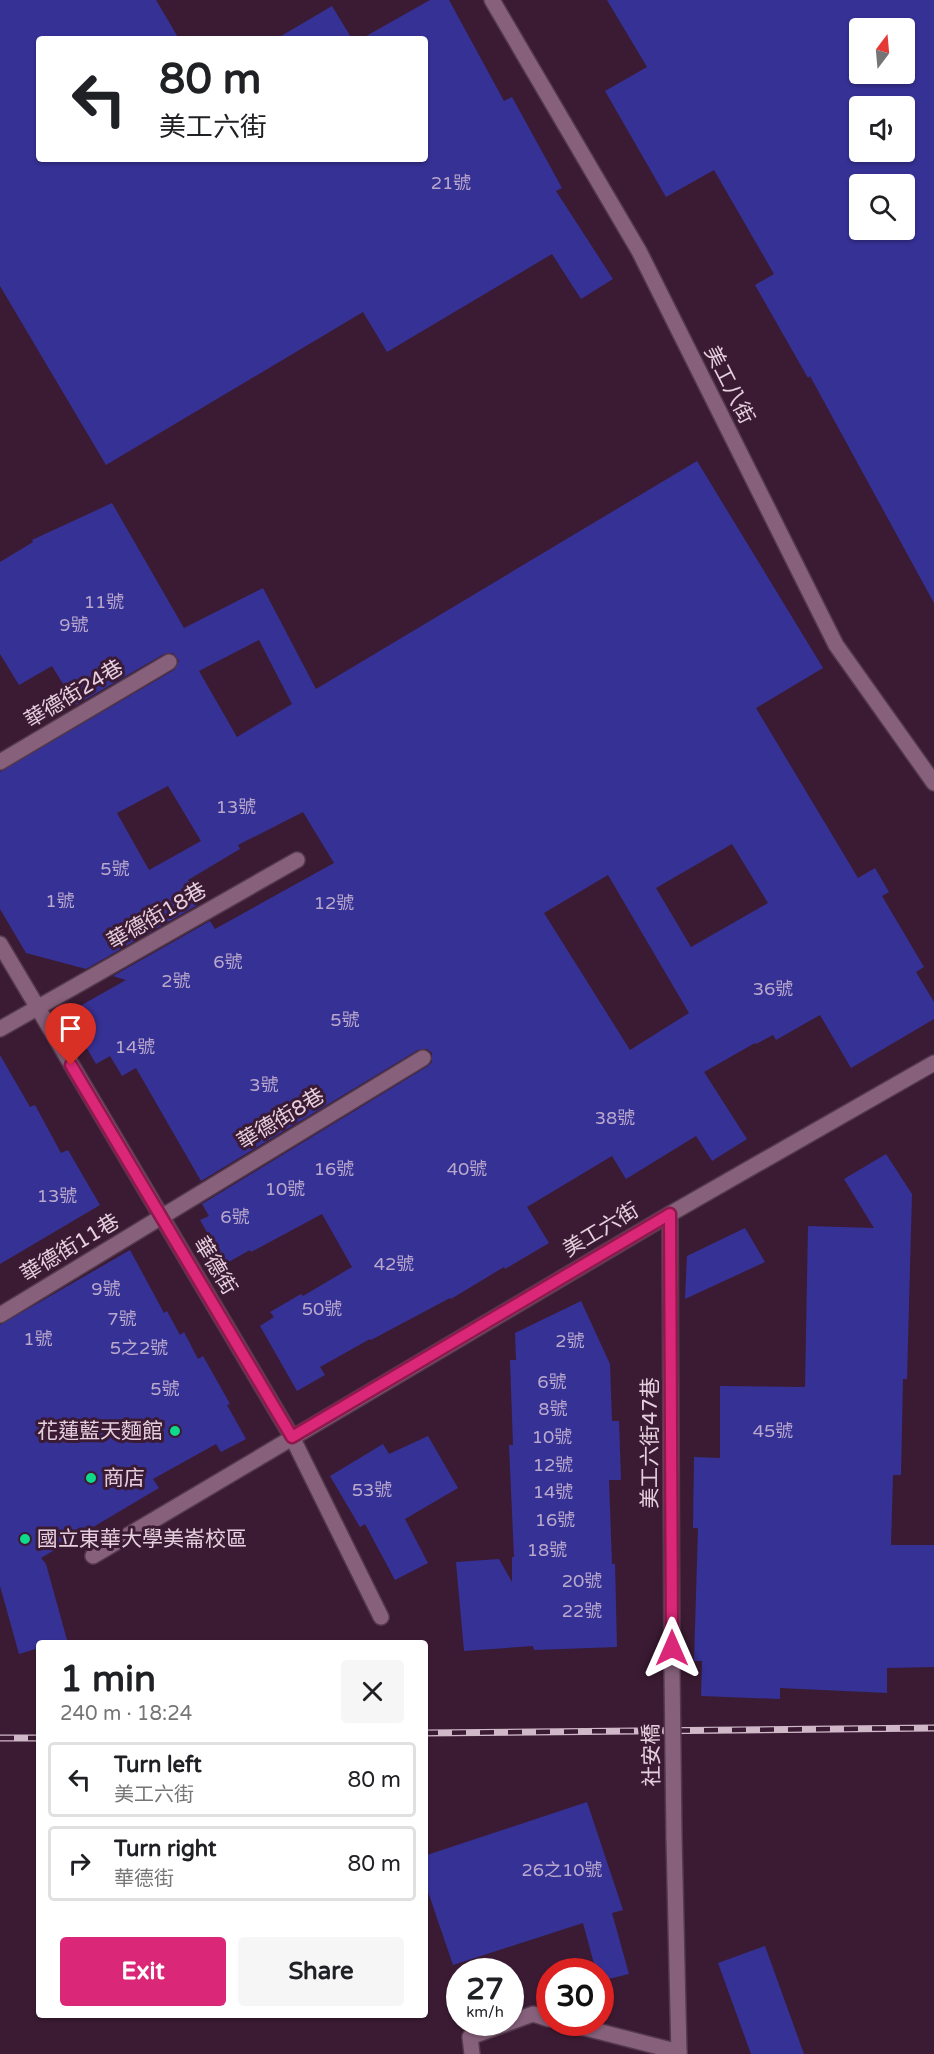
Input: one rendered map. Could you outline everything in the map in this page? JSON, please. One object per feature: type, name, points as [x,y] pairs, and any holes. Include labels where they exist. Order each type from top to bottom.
[{"type":"street","name":"美工八街","points":[[492,0],[639,251],[836,645],[934,783]]},
{"type":"street","name":"華德街24巷","points":[[0,762],[169,662]]},
{"type":"street","name":"華德街18巷","points":[[0,1029],[297,860]]},
{"type":"street","name":"華德街","points":[[0,944],[292,1437],[381,1617]]},
{"type":"street","name":"華德街8巷","points":[[161,1216],[423,1058]]},
{"type":"street","name":"美工六街","points":[[93,1556],[670,1214],[934,1064]]},
{"type":"street","name":"美工六街47巷","points":[[670,1214],[672,1671]]},
{"type":"street","name":"華德街11巷","points":[[0,1315],[161,1216]]},
{"type":"street","name":"社安橋","points":[[672,1671],[679,2053]]},
{"type":"street","points":[[472,2054],[470,2037],[533,2014],[536,2015]]},
{"type":"street","points":[[614,2036],[679,2053]]},
{"type":"building","points":[[0,0],[156,0],[177,36],[36,36],[36,162],[428,162],[428,36],[366,36],[430,0],[449,0],[504,101],[512,97],[562,188],[556,191],[613,279],[581,299],[552,254],[387,352],[363,312],[106,465],[0,286]]},
{"type":"building","points":[[607,0],[934,0],[934,603],[810,376],[808,378],[755,285],[774,274],[714,170],[666,197],[605,91],[647,67]]},
{"type":"building","points":[[332,6],[350,36],[281,36]]},
{"type":"building","points":[[697,461],[823,668],[756,708],[858,878],[875,868],[889,892],[882,896],[924,967],[916,972],[934,1002],[934,1019],[851,1068],[820,1015],[776,1040],[773,1035],[755,1043],[704,1072],[747,1139],[712,1161],[696,1136],[626,1179],[612,1156],[527,1207],[549,1243],[451,1299],[370,1339],[320,1367],[325,1375],[297,1391],[260,1326],[274,1317],[270,1312],[301,1294],[303,1296],[352,1267],[322,1214],[225,1264],[200,1220],[209,1216],[202,1204],[428,1066],[432,1062],[432,1053],[427,1049],[418,1050],[201,1181],[136,1068],[122,1076],[110,1056],[96,1064],[78,1033],[91,1025],[80,1006],[126,980],[113,976],[210,921],[215,929],[334,863],[303,812],[238,845],[240,849],[188,880],[201,903],[86,969],[26,953],[0,909],[0,772],[174,670],[179,661],[173,653],[164,654],[76,705],[52,666],[19,685],[0,654],[0,562],[33,542],[32,540],[112,503],[184,628],[263,588],[316,689]],"holes":[[[259,640],[292,704],[237,737],[199,671]],[[168,786],[201,841],[149,870],[117,813]],[[732,844],[768,903],[691,947],[656,888]],[[608,875],[689,1013],[630,1050],[544,913]]]},
{"type":"building","points":[[0,1055],[30,1107],[35,1105],[61,1153],[68,1150],[100,1205],[0,1264]]},
{"type":"building","points":[[886,1154],[912,1194],[907,1379],[903,1379],[901,1475],[893,1475],[891,1545],[934,1545],[934,1667],[887,1668],[887,1693],[780,1688],[780,1699],[701,1696],[702,1661],[694,1661],[698,1528],[693,1528],[694,1457],[720,1458],[720,1386],[805,1387],[808,1226],[874,1228],[844,1179]]},
{"type":"building","points":[[745,1228],[765,1262],[685,1299],[687,1256]]},
{"type":"building","points":[[130,1250],[164,1313],[167,1311],[180,1335],[184,1332],[198,1359],[203,1356],[230,1404],[227,1405],[246,1439],[221,1452],[216,1444],[153,1479],[159,1488],[41,1558],[46,1564],[67,1640],[36,1640],[36,1649],[19,1654],[0,1586],[0,1325]]},
{"type":"building","points":[[581,1301],[610,1364],[612,1421],[619,1421],[621,1480],[609,1480],[612,1564],[615,1564],[617,1647],[534,1650],[533,1646],[464,1651],[456,1562],[499,1559],[512,1582],[512,1557],[514,1557],[509,1445],[513,1445],[510,1360],[516,1360],[515,1333]]},
{"type":"building","points":[[428,1436],[458,1488],[405,1519],[428,1563],[395,1580],[365,1524],[360,1527],[330,1476],[383,1444],[389,1454]]},
{"type":"building","points":[[587,1802],[623,1910],[612,1913],[629,1974],[614,1978],[614,1958],[592,1958],[583,1923],[475,1958],[451,1958],[428,1892],[428,1855]]},
{"type":"building","points":[[765,1946],[804,2054],[751,2054],[718,1963]]},
{"type":"railway","points":[[428,1733],[934,1728]]},
{"type":"railway","points":[[0,1738],[36,1738]]},
{"type":"place","name":"花蓮藍天麵館","points":[[175,1431]]},
{"type":"place","name":"商店","points":[[91,1478]]},
{"type":"place","name":"國立東華大學美崙校區","points":[[25,1539]]},
{"type":"route","points":[[71,1065],[292,1437],[670,1214],[672,1648]]}]
